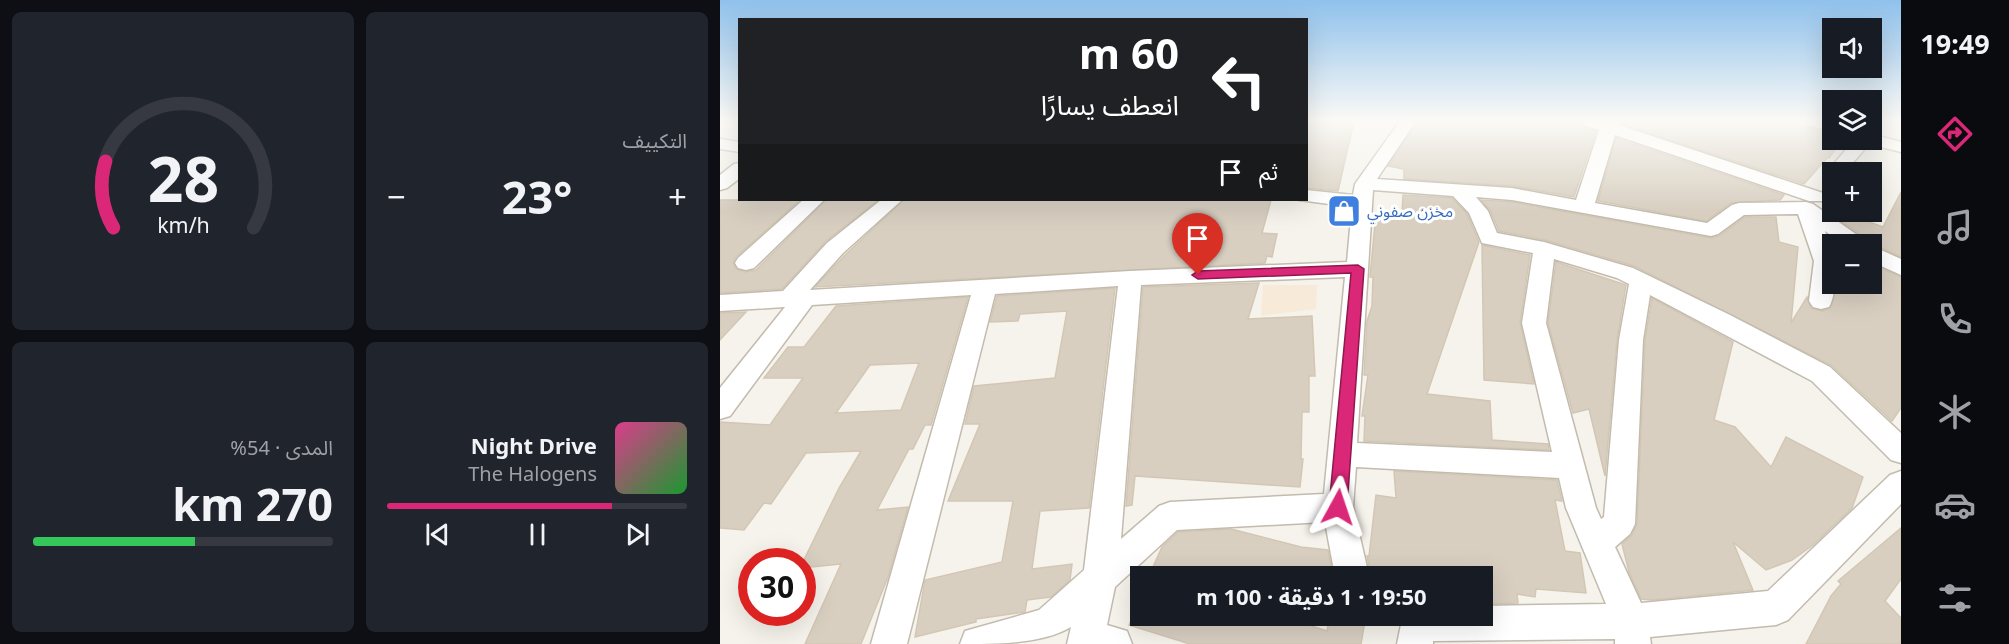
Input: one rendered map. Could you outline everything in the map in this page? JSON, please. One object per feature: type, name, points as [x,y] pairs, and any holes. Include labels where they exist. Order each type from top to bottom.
[{"type":"street","points":[[1350,566],[1338,507],[1364,193],[1390,151]]},
{"type":"street","points":[[1584,207],[1602,151]]},
{"type":"street","points":[[1682,151],[1811,202],[1845,234]]},
{"type":"street","points":[[720,184],[738,170]]},
{"type":"street","points":[[1308,196],[1459,191],[1512,194],[1710,230],[1739,209],[1811,202],[1822,189]]},
{"type":"street","points":[[1459,191],[1478,211],[1490,238],[1544,249],[1625,273],[1821,374],[1901,451]]},
{"type":"street","points":[[746,263],[813,201]]},
{"type":"street","points":[[720,408],[835,248],[891,201]]},
{"type":"street","points":[[1811,202],[1826,261],[1821,301]]},
{"type":"street","points":[[1544,249],[1534,323],[1581,508],[1632,632]]},
{"type":"street","points":[[1882,258],[1901,268]]},
{"type":"street","points":[[720,303],[1130,278],[1358,269]]},
{"type":"street","points":[[1095,643],[1130,278]]},
{"type":"street","points":[[1596,542],[1619,524],[1631,340],[1641,281]]},
{"type":"street","points":[[889,644],[985,287]]},
{"type":"street","points":[[1342,454],[1570,466]]},
{"type":"street","points":[[1415,632],[1632,632],[1776,608],[1901,484]]},
{"type":"street","points":[[978,644],[1048,625],[1170,516],[1338,507]]},
{"type":"shaded area","points":[[1263,285],[1317,285],[1316,309],[1261,316]]},
{"type":"building","points":[[1308,151],[1347,151],[1338,191],[1308,188]]},
{"type":"building","points":[[1398,151],[1589,151],[1574,197],[1512,186],[1404,179],[1404,169],[1388,166]]},
{"type":"building","points":[[1612,151],[1654,151],[1784,195],[1780,200],[1731,203],[1706,221],[1598,201]]},
{"type":"building","points":[[1704,151],[1834,151],[1804,184]]},
{"type":"building","points":[[1901,192],[1901,257],[1882,248],[1882,234],[1860,234],[1842,222],[1869,222],[1883,227]]},
{"type":"building","points":[[1403,195],[1452,198],[1467,214],[1479,242],[1427,394],[1490,401],[1492,440],[1548,444],[1549,450],[1364,441],[1365,416],[1362,416],[1368,375],[1364,375],[1367,321],[1372,306],[1373,277],[1370,277],[1376,213],[1402,213]]},
{"type":"building","points":[[720,200],[799,201],[736,257],[733,262],[736,269],[745,272],[756,270],[825,201],[877,201],[826,241],[782,289],[720,293]]},
{"type":"building","points":[[1481,200],[1512,202],[1711,238],[1719,236],[1745,217],[1776,217],[1779,242],[1798,247],[1791,323],[1807,297],[1811,308],[1822,311],[1831,308],[1834,294],[1882,294],[1882,268],[1901,277],[1901,408],[1892,421],[1831,365],[1634,266],[1545,240],[1499,231],[1490,210]]},
{"type":"building","points":[[903,201],[1271,201],[1262,233],[1277,234],[1272,257],[1267,256],[1265,263],[815,287],[845,255]]},
{"type":"building","points":[[1482,245],[1530,255],[1520,323],[1534,384],[1484,380]]},
{"type":"building","points":[[1556,262],[1626,285],[1617,340],[1605,476],[1589,409],[1573,413],[1548,323]]},
{"type":"building","points":[[1259,283],[1248,319],[1312,316],[1315,376],[1309,376],[1309,412],[1302,412],[1301,459],[1303,459],[1300,487],[1135,476],[1132,505],[1126,506],[1143,287]]},
{"type":"building","points":[[1115,288],[1089,508],[1040,511],[1032,569],[1072,564],[1070,580],[1051,597],[1027,600],[1025,612],[976,619],[976,622],[915,637],[925,580],[1002,562],[1013,501],[948,501],[980,424],[965,424],[974,386],[1055,378],[1067,311],[1020,314],[1018,321],[990,322],[997,296]]},
{"type":"building","points":[[968,297],[931,425],[925,425],[913,449],[909,449],[877,510],[908,507],[888,577],[861,644],[805,644],[813,626],[816,626],[816,620],[841,564],[816,567],[816,548],[810,548],[839,488],[861,451],[806,453],[771,504],[764,503],[744,530],[720,528],[720,422],[770,425],[803,378],[764,378],[788,347],[804,347],[836,306]],"holes":[[[919,363],[901,410],[836,413],[870,365]]]},
{"type":"building","points":[[1652,298],[1733,342],[1714,420],[1735,427],[1771,467],[1786,437],[1863,477],[1852,508],[1813,545],[1792,560],[1766,570],[1733,542],[1753,590],[1652,600],[1641,599],[1629,572],[1622,544],[1632,535],[1637,524],[1645,340]]},
{"type":"building","points":[[746,312],[720,340],[720,313]]},
{"type":"building","points":[[1394,471],[1557,480],[1562,501],[1555,500],[1565,551],[1580,553],[1586,593],[1536,589],[1535,597],[1517,594],[1518,603],[1493,604],[1493,566],[1369,566],[1367,556],[1369,556],[1376,495],[1396,498]]},
{"type":"building","points":[[1901,528],[1901,579],[1885,601],[1901,618],[1901,644],[1806,644],[1831,596],[1841,584],[1838,581]]},
{"type":"building","points":[[1231,529],[1301,547],[1328,550],[1331,566],[1153,566],[1162,547],[1178,532]]},
{"type":"building","points":[[1132,626],[1312,626],[1327,631],[1328,626],[1364,626],[1361,644],[1190,644]]},
{"type":"place","name":"مخزن صفوني","points":[[1344,211]]},
{"type":"route","points":[[1198,275],[1358,269],[1338,507]]}]
